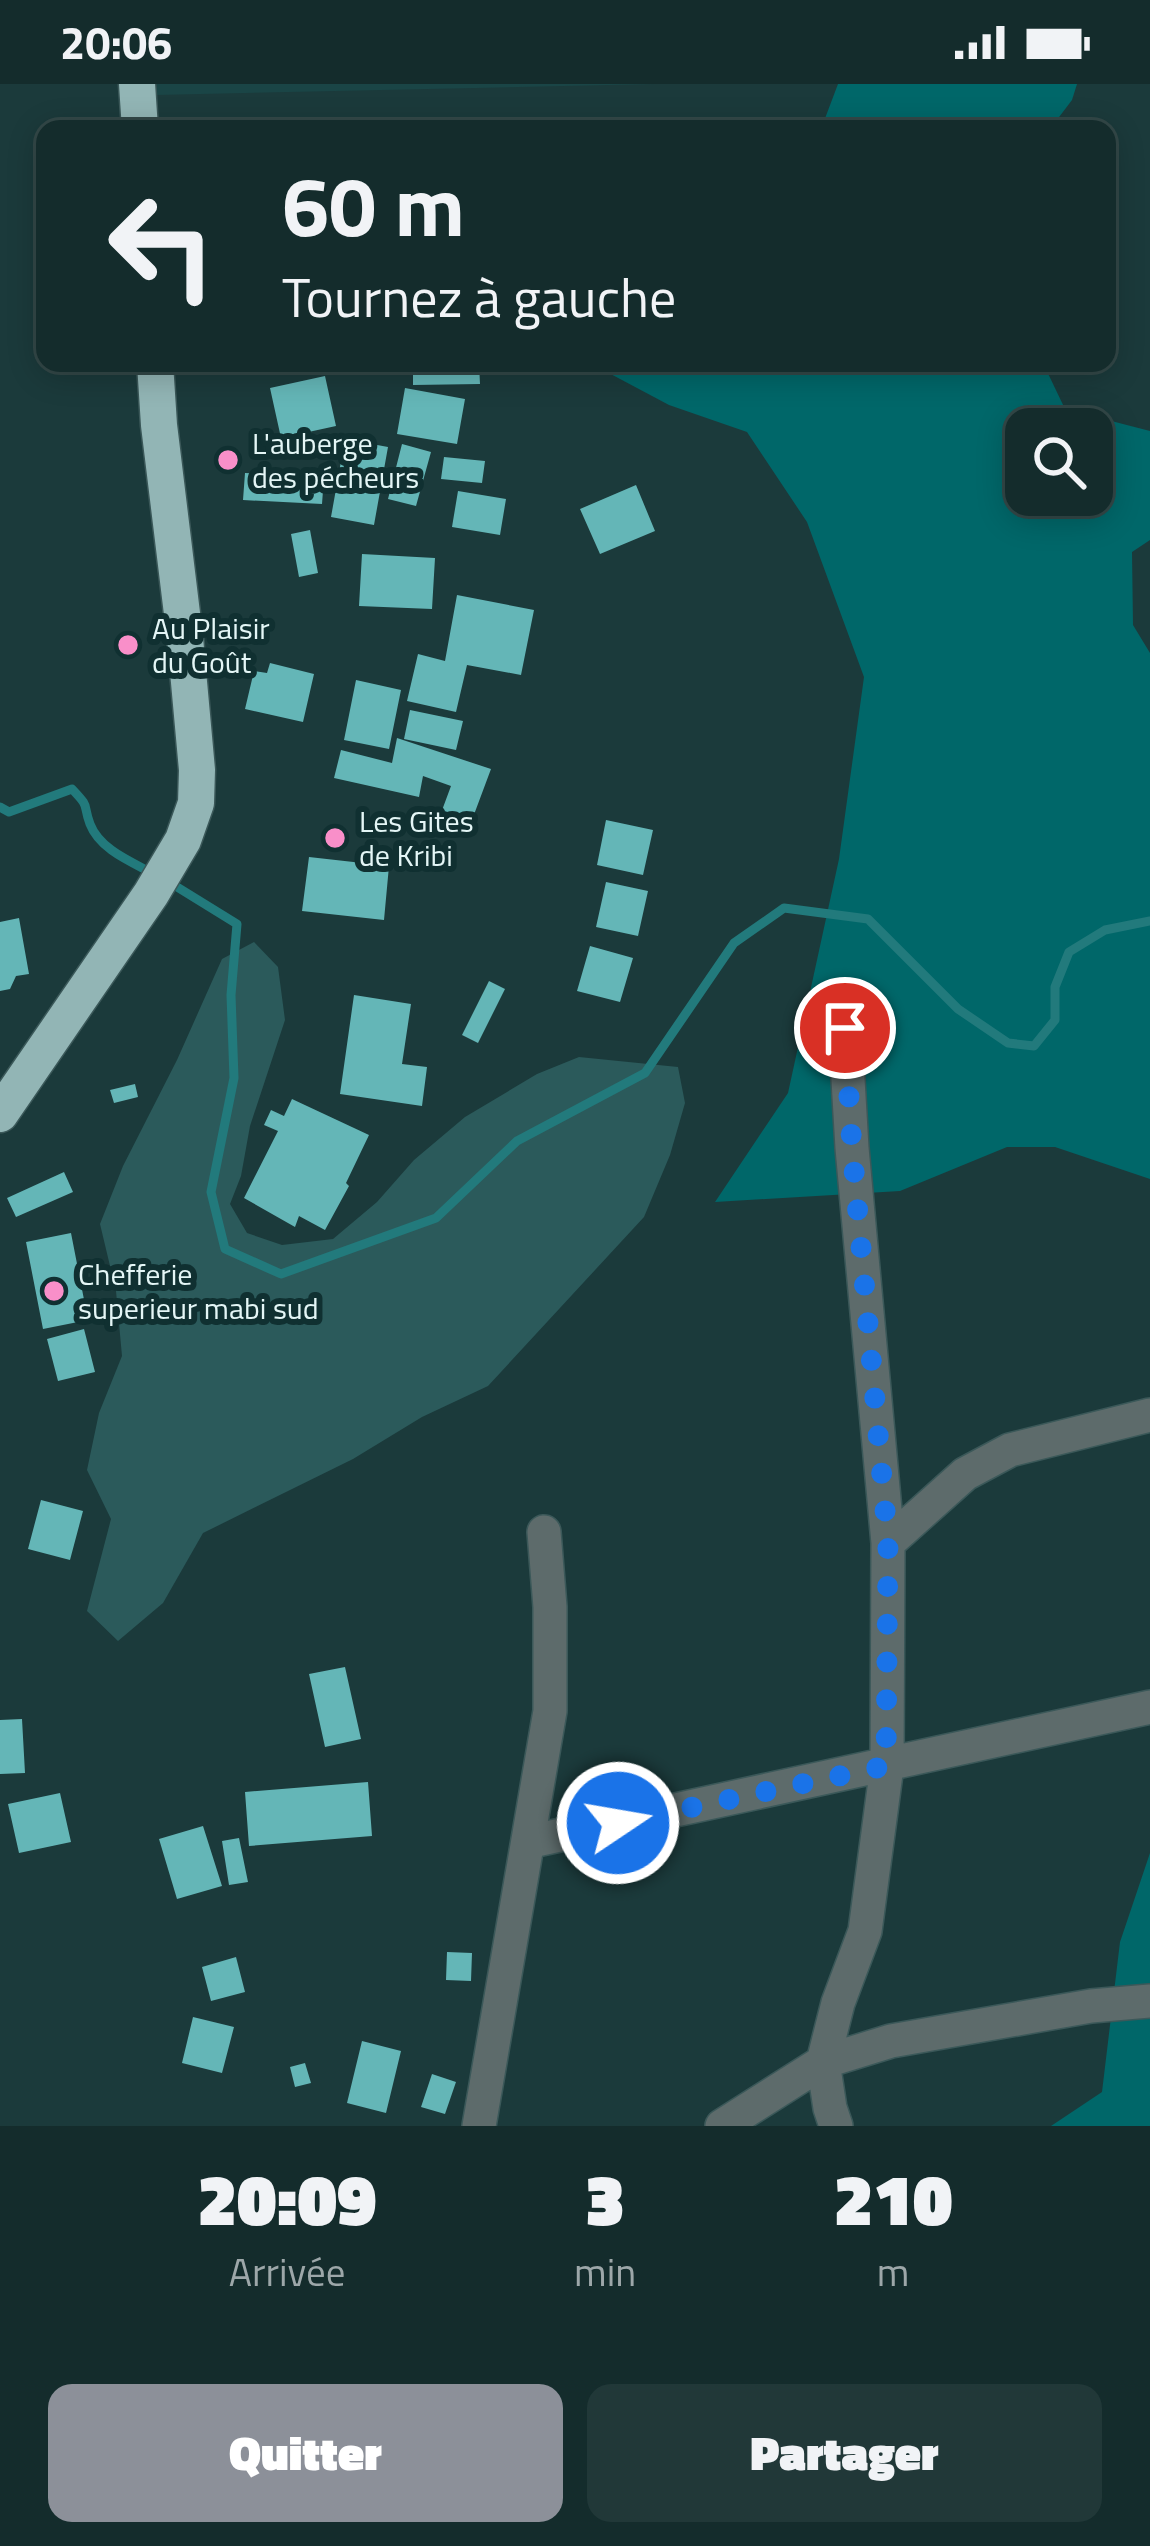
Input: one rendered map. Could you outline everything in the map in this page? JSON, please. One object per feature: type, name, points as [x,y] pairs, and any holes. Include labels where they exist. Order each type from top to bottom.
[{"type":"highway","points":[[137,84],[139,120]]},
{"type":"highway","points":[[0,1114],[152,894],[183,840],[196,803],[185,638],[156,372]]},
{"type":"street","points":[[836,2126],[824,2062],[838,2003],[865,1930],[886,1766],[888,1543],[845,1028]]},
{"type":"street","points":[[888,1543],[965,1474],[1010,1450],[1150,1415]]},
{"type":"street","points":[[479,2126],[550,1711],[544,1532]]},
{"type":"street","points":[[529,1842],[1150,1707]]},
{"type":"street","points":[[722,2126],[824,2062],[891,2041],[1091,2006],[1150,2001]]},
{"type":"shaded area","points":[[157,84],[655,84],[157,95]]},
{"type":"shaded area","points":[[838,84],[1077,84],[1057,120],[824,120]]},
{"type":"shaded area","points":[[607,372],[1047,372],[1065,408],[1005,408],[1005,516],[1113,516],[1113,421],[1150,431],[1150,540],[1132,552],[1133,625],[1150,653],[1150,1179],[1055,1147],[1007,1147],[900,1191],[715,1202],[788,1093],[839,859],[864,677],[807,522],[747,432],[669,405]]},
{"type":"shaded area","points":[[254,942],[278,967],[285,1020],[230,1204],[247,1233],[282,1245],[333,1239],[465,1117],[537,1074],[579,1057],[678,1067],[685,1103],[644,1217],[488,1386],[203,1533],[163,1603],[118,1641],[87,1611],[111,1519],[87,1470],[99,1413],[122,1356],[116,1291],[100,1224],[222,959]]},
{"type":"shaded area","points":[[1150,1853],[1150,2126],[1051,2126],[1102,2092],[1120,1942]]},
{"type":"building","points":[[413,372],[479,372],[480,384],[413,385]]},
{"type":"building","points":[[325,376],[336,426],[281,438],[270,388]]},
{"type":"building","points":[[405,388],[465,399],[457,444],[397,434]]},
{"type":"building","points":[[345,439],[388,447],[374,525],[331,517]]},
{"type":"building","points":[[402,444],[431,452],[416,506],[388,499]]},
{"type":"building","points":[[444,457],[485,461],[482,483],[441,479]]},
{"type":"building","points":[[245,473],[324,477],[322,504],[243,500]]},
{"type":"building","points":[[636,485],[655,531],[600,554],[580,509]]},
{"type":"building","points":[[458,491],[506,499],[500,535],[452,527]]},
{"type":"building","points":[[310,530],[318,573],[299,577],[291,534]]},
{"type":"building","points":[[362,554],[435,558],[432,609],[359,606]]},
{"type":"building","points":[[457,595],[534,610],[521,675],[467,665],[456,712],[407,701],[418,654],[445,661]]},
{"type":"building","points":[[270,663],[314,674],[303,722],[245,709],[254,671],[267,673]]},
{"type":"building","points":[[356,680],[401,690],[389,749],[344,740]]},
{"type":"building","points":[[410,710],[463,721],[456,750],[404,739]]},
{"type":"building","points":[[397,738],[491,769],[469,828],[441,813],[451,786],[423,776],[419,797],[334,778],[341,750],[392,763]]},
{"type":"building","points":[[606,820],[653,830],[643,875],[597,865]]},
{"type":"building","points":[[309,857],[389,866],[384,920],[302,911]]},
{"type":"building","points":[[606,882],[648,891],[638,936],[596,927]]},
{"type":"building","points":[[19,918],[29,974],[16,976],[10,989],[0,991],[0,922]]},
{"type":"building","points":[[590,946],[633,958],[620,1002],[577,991]]},
{"type":"building","points":[[489,981],[505,989],[478,1043],[462,1035]]},
{"type":"building","points":[[354,995],[411,1004],[402,1064],[427,1067],[422,1106],[340,1094]]},
{"type":"building","points":[[135,1084],[138,1097],[114,1103],[110,1090]]},
{"type":"building","points":[[292,1099],[369,1135],[325,1230],[299,1216],[295,1227],[244,1198],[278,1131],[264,1125],[271,1110],[284,1116]]},
{"type":"building","points":[[64,1172],[73,1192],[16,1217],[7,1198]]},
{"type":"building","points":[[71,1233],[88,1320],[43,1329],[26,1242]]},
{"type":"building","points":[[84,1329],[95,1372],[58,1381],[47,1339]]},
{"type":"building","points":[[41,1500],[83,1511],[70,1560],[28,1549]]},
{"type":"building","points":[[345,1667],[361,1739],[325,1747],[309,1674]]},
{"type":"building","points":[[22,1719],[25,1773],[0,1774],[0,1720]]},
{"type":"building","points":[[368,1782],[372,1836],[249,1846],[245,1792]]},
{"type":"building","points":[[60,1793],[71,1842],[19,1853],[8,1804]]},
{"type":"building","points":[[203,1826],[222,1886],[177,1899],[159,1839]]},
{"type":"building","points":[[239,1838],[248,1882],[229,1885],[222,1841]]},
{"type":"building","points":[[447,1952],[472,1953],[471,1981],[446,1980]]},
{"type":"building","points":[[236,1957],[245,1992],[211,2001],[202,1967]]},
{"type":"building","points":[[193,2017],[234,2027],[222,2073],[182,2063]]},
{"type":"building","points":[[362,2041],[401,2051],[386,2113],[347,2103]]},
{"type":"building","points":[[305,2063],[311,2083],[295,2087],[290,2067]]},
{"type":"building","points":[[432,2074],[456,2082],[445,2114],[421,2107]]},
{"type":"waterway","points":[[0,807],[9,812],[72,789],[84,803],[101,841],[154,874]]},
{"type":"waterway","points":[[169,882],[237,924],[231,995],[234,1078],[211,1192],[225,1249],[281,1274],[436,1218],[517,1141],[645,1073],[734,943],[784,908],[868,919],[958,1009],[1008,1043],[1034,1046],[1055,1020],[1055,987],[1069,952],[1105,930],[1150,921]]},
{"type":"place","name":"L'auberge des pécheurs","points":[[228,460]]},
{"type":"place","name":"Au Plaisir du Goût","points":[[128,645]]},
{"type":"place","name":"Les Gites de Kribi","points":[[335,838]]},
{"type":"place","name":"Chefferie superieur mabi sud","points":[[54,1291]]},
{"type":"route","points":[[618,1823],[886,1766],[888,1543],[845,1028]]}]
